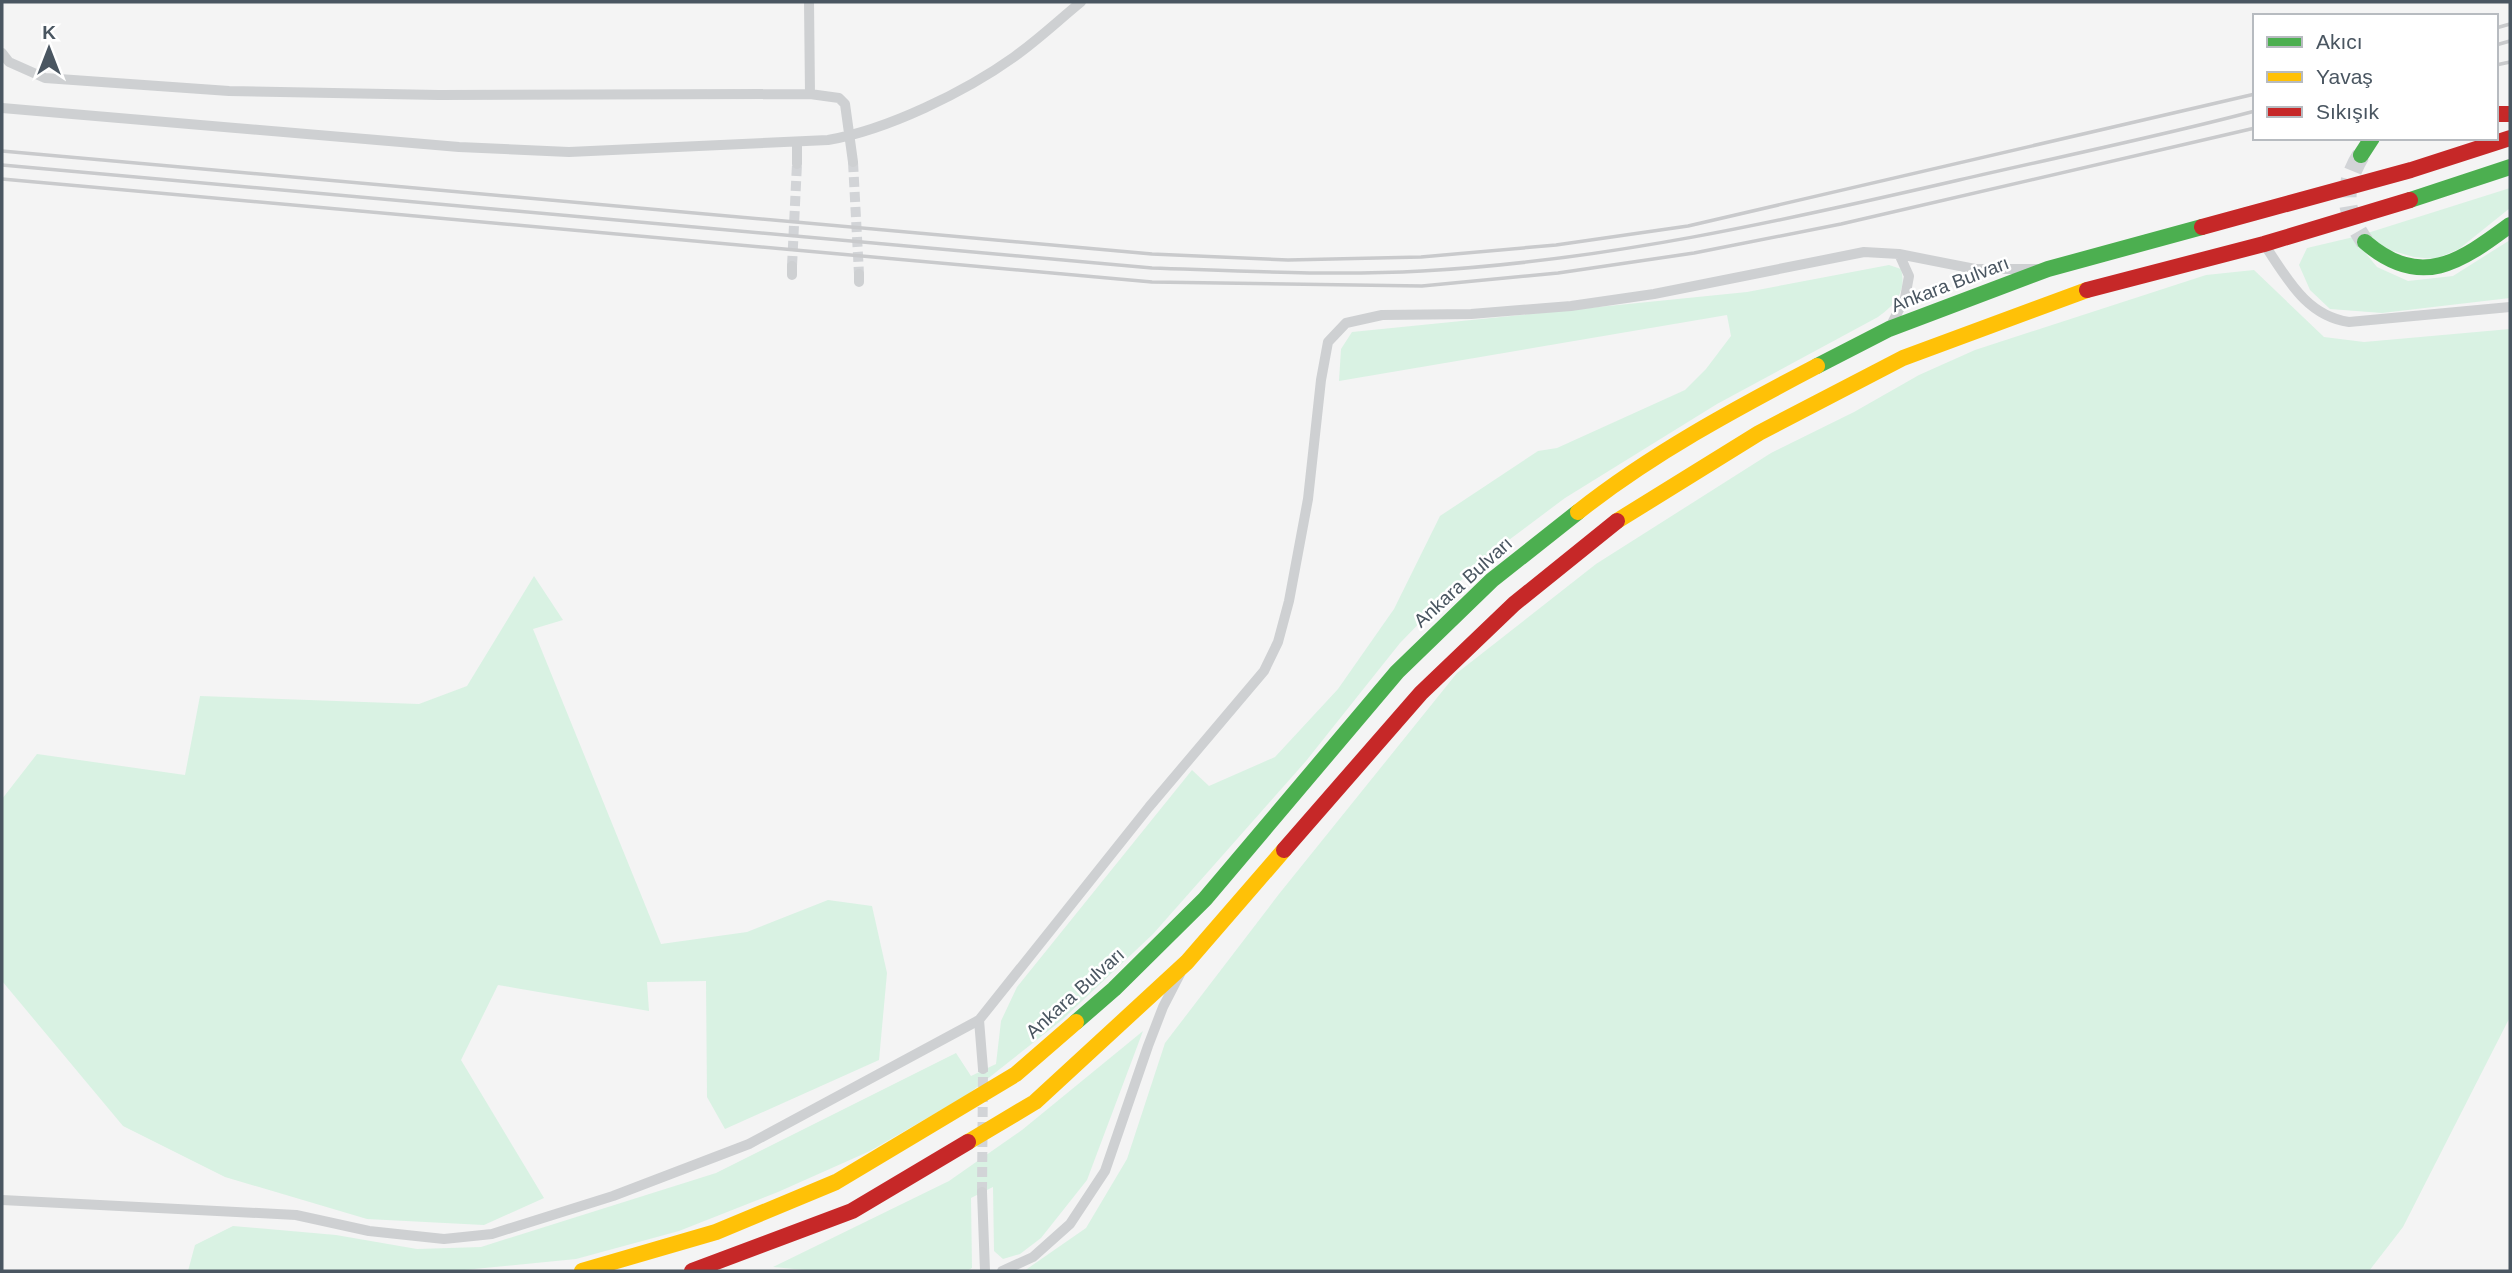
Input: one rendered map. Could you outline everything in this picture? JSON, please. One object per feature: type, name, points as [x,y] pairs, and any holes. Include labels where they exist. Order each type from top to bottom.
[{"type":"main road","name":"Ankara Bulvarı","points":[[582,1271],[716,1231],[836,1182],[1016,1073],[1114,989],[1205,899],[1397,673],[1492,580],[1600,494],[1729,412],[1889,329],[2048,269],[2411,170],[2510,138]]},
{"type":"main road","points":[[2361,155],[2371,140]]},
{"type":"main road","points":[[692,1271],[852,1211],[1034,1102],[1187,962],[1421,694],[1514,604],[1620,518],[1759,433],[1903,358],[2073,294],[2264,244],[2510,167]]},
{"type":"main road","points":[[2365,242],[2392,263],[2412,267],[2435,267],[2456,261],[2510,225]]},
{"type":"street","points":[[810,2],[810,93]]},
{"type":"street","points":[[2,108],[459,147],[569,152],[797,142],[851,136],[923,108],[1015,57],[1082,2]]},
{"type":"street","points":[[2,53],[9,62],[45,78],[229,91],[439,95],[810,93],[839,98],[845,104],[853,162]]},
{"type":"street","points":[[797,142],[797,164]]},
{"type":"street","points":[[2264,244],[2296,291],[2332,320],[2350,322],[2510,307]]},
{"type":"street","points":[[2,1200],[296,1215],[369,1231],[444,1239],[492,1234],[613,1196],[749,1143],[979,1020],[1149,807],[1264,671],[1278,642],[1289,601],[1308,499],[1321,380],[1328,342],[1346,323],[1382,315],[1471,314],[1571,306],[1654,294],[1864,253],[1899,254],[1975,269],[2048,269]]},
{"type":"street","points":[[1889,329],[1905,298],[1909,276],[1899,254]]},
{"type":"street","points":[[1002,1271],[1033,1257],[1070,1224],[1105,1171],[1163,1007],[1187,962]]},
{"type":"street","points":[[979,1020],[983,1069]]},
{"type":"street","points":[[982,1192],[985,1271]]},
{"type":"green space","points":[[2510,188],[2510,208],[2459,249],[2435,259],[2414,257],[2386,249],[2363,250],[2377,267],[2408,281],[2453,276],[2510,240],[2510,298],[2382,313],[2330,309],[2310,290],[2299,265],[2307,248],[2358,236]]},
{"type":"green space","points":[[1889,265],[1901,269],[1901,291],[1890,308],[1878,317],[1717,404],[1565,498],[1478,563],[1400,643],[1306,761],[1153,934],[1062,1020],[967,1095],[870,1151],[778,1192],[679,1231],[576,1259],[454,1271],[188,1271],[195,1245],[233,1226],[336,1235],[417,1249],[481,1247],[716,1173],[956,1053],[971,1076],[996,1064],[1001,1021],[1017,987],[1192,770],[1209,786],[1275,757],[1338,689],[1394,609],[1440,516],[1538,451],[1557,448],[1685,390],[1706,369],[1731,336],[1727,315],[1339,381],[1341,349],[1352,332],[1747,292]]},
{"type":"green space","points":[[2254,270],[2324,337],[2364,342],[2510,329],[2510,1017],[2403,1227],[2369,1271],[1024,1271],[1086,1228],[1127,1159],[1165,1043],[1279,894],[1457,673],[1596,564],[1771,453],[1854,412],[1919,375],[1975,350],[2206,275]]},
{"type":"green space","points":[[534,576],[563,620],[533,629],[661,944],[747,932],[828,900],[872,906],[887,973],[879,1060],[725,1129],[707,1097],[706,981],[647,982],[649,1011],[498,985],[461,1060],[544,1198],[484,1225],[367,1219],[225,1177],[123,1126],[2,981],[2,799],[37,754],[185,775],[200,696],[419,704],[467,686]]},
{"type":"green space","points":[[1143,1031],[1087,1180],[1041,1238],[1020,1254],[1003,1259],[994,1251],[993,1187],[971,1198],[972,1268],[967,1271],[816,1271],[773,1267],[949,1181],[1022,1130]]},
{"type":"tunnel","points":[[2361,155],[2350,178],[2348,200],[2353,220],[2365,242]]},
{"type":"tunnel","points":[[853,162],[859,274]]},
{"type":"tunnel","points":[[792,266],[797,164]]},
{"type":"tunnel","points":[[982,1192],[983,1069]]},
{"type":"railway","points":[[2498,27],[2510,24]]},
{"type":"railway","points":[[2498,44],[2510,41]]},
{"type":"railway","points":[[2498,65],[2510,62]]},
{"type":"railway","points":[[2,151],[1152,254],[1288,260],[1421,257],[1556,245],[1688,226],[2253,94]]},
{"type":"railway","points":[[2,165],[1152,268],[1354,273],[1490,266],[1625,249],[1692,237],[1893,195],[2253,111]]},
{"type":"railway","points":[[2,179],[1152,282],[1422,286],[1558,273],[1694,253],[1841,224],[2253,128]]},
{"type":"traffic: fast","points":[[2361,155],[2371,140]]},
{"type":"traffic: fast","points":[[2410,200],[2510,167]]},
{"type":"traffic: fast","points":[[2365,242],[2385,257],[2404,265],[2440,265],[2474,250],[2510,225]]},
{"type":"traffic: fast","points":[[1817,366],[1889,329],[2048,269],[2202,227]]},
{"type":"traffic: fast","points":[[1076,1022],[1114,989],[1205,899],[1397,672],[1492,580],[1578,512]]},
{"type":"traffic: slow","points":[[1617,521],[1759,433],[1903,358],[2087,290]]},
{"type":"traffic: slow","points":[[1578,512],[1664,452],[1817,366]]},
{"type":"traffic: slow","points":[[968,1142],[1035,1102],[1187,962],[1284,850]]},
{"type":"traffic: slow","points":[[582,1271],[716,1232],[836,1182],[1016,1074],[1076,1022]]},
{"type":"traffic: jam","points":[[2498,114],[2510,114]]},
{"type":"traffic: jam","points":[[2202,227],[2411,170],[2510,138]]},
{"type":"traffic: jam","points":[[2087,290],[2264,244],[2410,200]]},
{"type":"traffic: jam","points":[[1284,850],[1421,693],[1514,604],[1617,521]]},
{"type":"traffic: jam","points":[[692,1271],[852,1211],[968,1142]]}]
